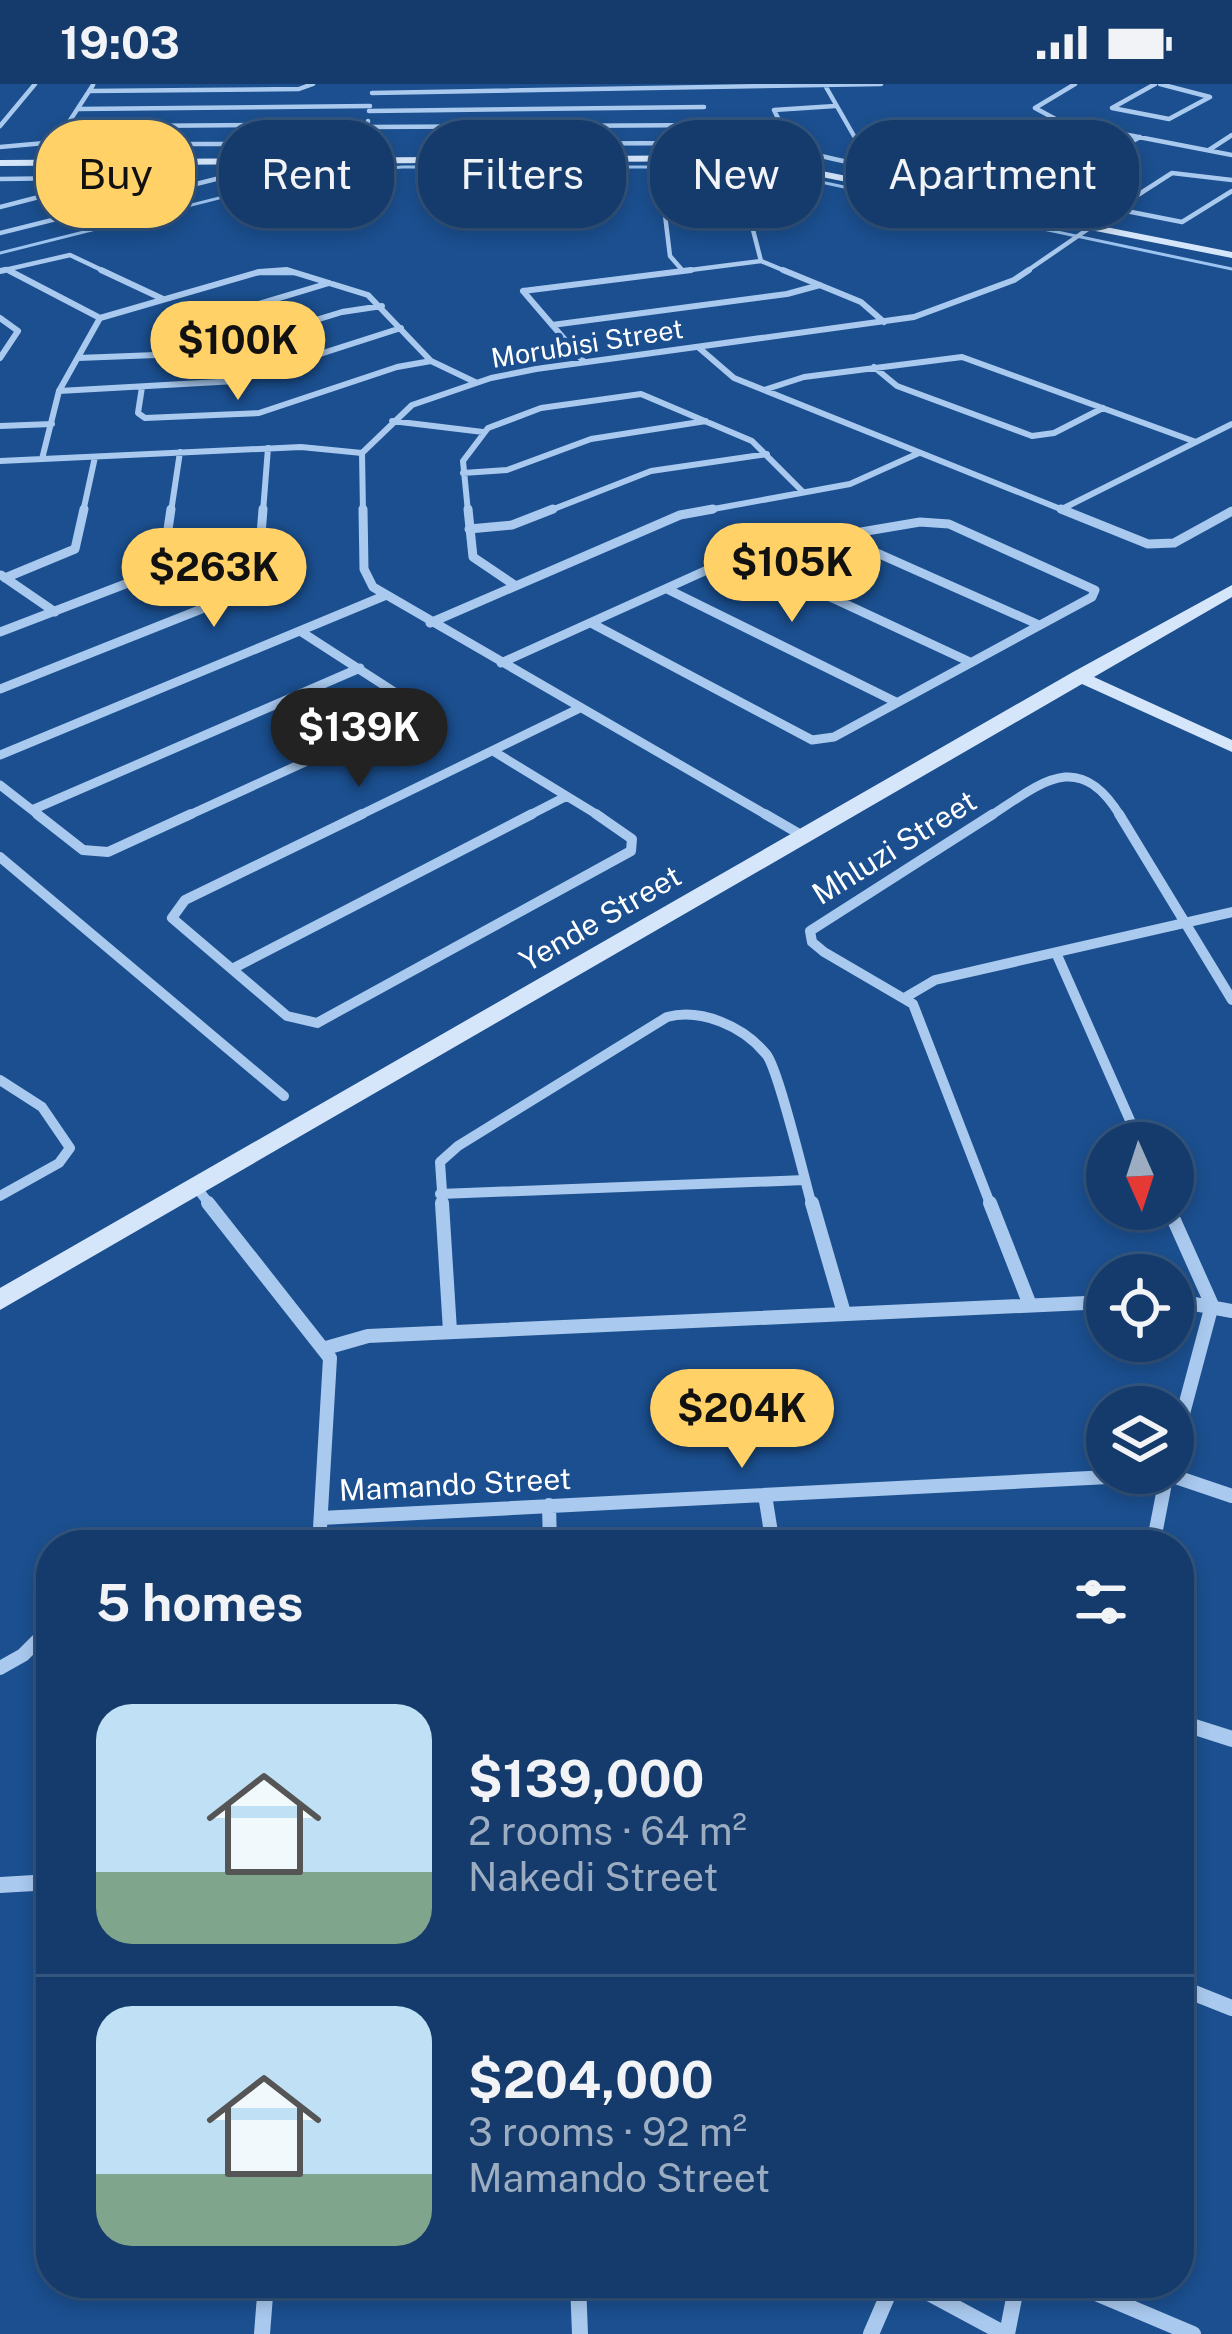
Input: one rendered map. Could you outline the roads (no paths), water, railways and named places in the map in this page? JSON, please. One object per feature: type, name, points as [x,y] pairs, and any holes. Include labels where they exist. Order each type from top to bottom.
[{"type":"street","points":[[0,126],[35,84]]},
{"type":"street","points":[[0,147],[56,142],[92,88],[299,89],[313,84]]},
{"type":"street","points":[[368,120],[372,88],[593,91],[881,84]]},
{"type":"street","points":[[1075,84],[1035,108],[1061,122],[1232,155]]},
{"type":"street","points":[[1157,84],[1210,97],[1169,119],[1112,108],[1157,84]]},
{"type":"street","points":[[697,87],[708,120]]},
{"type":"street","points":[[826,87],[855,137],[934,155],[914,167],[896,169],[798,150],[789,146],[773,110],[836,106]]},
{"type":"street","points":[[477,120],[479,88]]},
{"type":"street","points":[[78,109],[704,107]]},
{"type":"street","points":[[136,120],[142,108]]},
{"type":"street","points":[[1208,150],[1232,135]]},
{"type":"street","points":[[1037,147],[1106,156],[1040,193],[976,182],[1037,147]]},
{"type":"street","points":[[0,163],[219,161]]},
{"type":"street","points":[[822,172],[1232,255]]},
{"type":"street","points":[[1232,180],[1172,173],[1116,209],[1181,223],[1232,191]]},
{"type":"street","points":[[0,179],[36,178]]},
{"type":"street","points":[[683,271],[669,253],[662,190],[667,186],[742,187],[760,261]]},
{"type":"street","points":[[0,207],[36,198]]},
{"type":"street","points":[[0,232],[36,223]]},
{"type":"street","name":"Morubisi Street","points":[[362,453],[412,405],[475,382],[584,362],[914,317],[1007,284],[1087,229]]},
{"type":"street","points":[[3,270],[70,255],[164,299]]},
{"type":"street","points":[[584,362],[523,291],[760,261],[861,302],[884,322]]},
{"type":"street","points":[[3,270],[100,318],[270,270],[332,282],[364,292],[430,361],[475,382]]},
{"type":"street","points":[[159,355],[179,328],[332,282]]},
{"type":"street","points":[[551,325],[787,294],[820,284]]},
{"type":"street","points":[[78,358],[208,353],[342,312],[382,306]]},
{"type":"street","points":[[0,318],[18,332],[0,358]]},
{"type":"street","points":[[42,459],[59,391],[100,318]]},
{"type":"street","points":[[59,391],[236,381],[401,328]]},
{"type":"street","points":[[698,347],[728,375],[1141,541],[1169,545],[1232,512]]},
{"type":"street","points":[[764,390],[796,378],[962,357],[1196,442]]},
{"type":"street","points":[[142,387],[138,413],[145,418],[249,414],[430,361]]},
{"type":"street","points":[[874,367],[897,386],[1032,436],[1054,433],[1102,409]]},
{"type":"street","points":[[392,421],[483,432],[541,408],[634,394],[752,441],[803,493]]},
{"type":"street","points":[[463,473],[507,470],[591,439],[706,421]]},
{"type":"street","points":[[0,426],[52,424]]},
{"type":"street","points":[[1062,509],[1232,424]]},
{"type":"street","points":[[483,432],[465,456],[469,530],[476,562],[516,586]]},
{"type":"street","points":[[0,689],[257,587],[268,448]]},
{"type":"street","points":[[0,461],[268,448],[362,453],[364,569],[368,581],[384,596],[803,836]]},
{"type":"street","points":[[0,632],[162,570],[181,452]]},
{"type":"street","points":[[430,622],[680,515],[860,481],[920,453]]},
{"type":"street","points":[[469,530],[512,525],[651,471],[767,454]]},
{"type":"street","points":[[3,576],[75,549],[95,457]]},
{"type":"street","points":[[501,663],[740,555],[944,522],[1095,590],[1092,597],[820,740],[798,735],[591,623]]},
{"type":"street","points":[[838,536],[1037,624]]},
{"type":"street","points":[[740,555],[970,662]]},
{"type":"street","points":[[3,576],[55,612]]},
{"type":"street","points":[[667,589],[896,702]]},
{"type":"street","name":"Yende Street","points":[[0,1300],[1232,590]]},
{"type":"street","points":[[0,755],[384,596]]},
{"type":"street","points":[[0,785],[83,850],[98,853],[131,843],[412,712],[413,704],[300,632]]},
{"type":"street","points":[[32,810],[360,668]]},
{"type":"street","points":[[1079,676],[1232,747]]},
{"type":"street","points":[[493,751],[628,834],[634,844],[631,850],[317,1023],[297,1022],[176,924],[172,912],[185,900],[580,708]]},
{"type":"street","name":"Mhluzi Street","points":[[906,997],[824,952],[812,942],[810,931],[1054,777],[1083,777],[1100,787],[1183,924]]},
{"type":"street","points":[[232,968],[563,797]]},
{"type":"street","points":[[0,857],[284,1096]]},
{"type":"street","points":[[1030,1305],[926,1030],[906,997],[934,980],[1232,912]]},
{"type":"street","points":[[1183,924],[1232,1000]]},
{"type":"street","points":[[1057,955],[1131,1122]]},
{"type":"street","points":[[450,1331],[438,1169],[447,1154],[667,1017],[687,1012],[724,1021],[768,1055],[844,1313]]},
{"type":"street","points":[[0,1080],[19,1088],[64,1133],[70,1148],[59,1163],[0,1196]]},
{"type":"street","points":[[440,1194],[805,1180]]},
{"type":"street","points":[[196,1187],[326,1348],[331,1368],[320,1530]]},
{"type":"street","points":[[1178,1230],[1212,1305],[1190,1386]]},
{"type":"street","points":[[326,1348],[368,1336],[450,1331],[1086,1303]]},
{"type":"street","points":[[1194,1303],[1232,1311]]},
{"type":"street","name":"Mamando Street","points":[[321,1518],[1086,1478]]},
{"type":"street","points":[[1194,1483],[1232,1496]]},
{"type":"street","points":[[1157,1530],[1163,1494]]},
{"type":"street","points":[[766,1495],[771,1530]]},
{"type":"street","points":[[549,1505],[550,1530]]},
{"type":"street","points":[[0,1668],[36,1642]]},
{"type":"street","points":[[1194,1727],[1232,1739]]},
{"type":"street","points":[[0,1885],[36,1883]]},
{"type":"street","points":[[1194,1994],[1232,2008]]},
{"type":"street","points":[[262,2334],[265,2298]]},
{"type":"street","points":[[579,2298],[580,2334]]},
{"type":"street","points":[[871,2334],[887,2298]]},
{"type":"street","points":[[938,2298],[1006,2334],[1014,2298]]},
{"type":"street","points":[[1108,2298],[1193,2334]]},
{"type":"waterway","points":[[0,253],[323,172],[403,167],[729,167],[797,177],[1232,269]]}]
